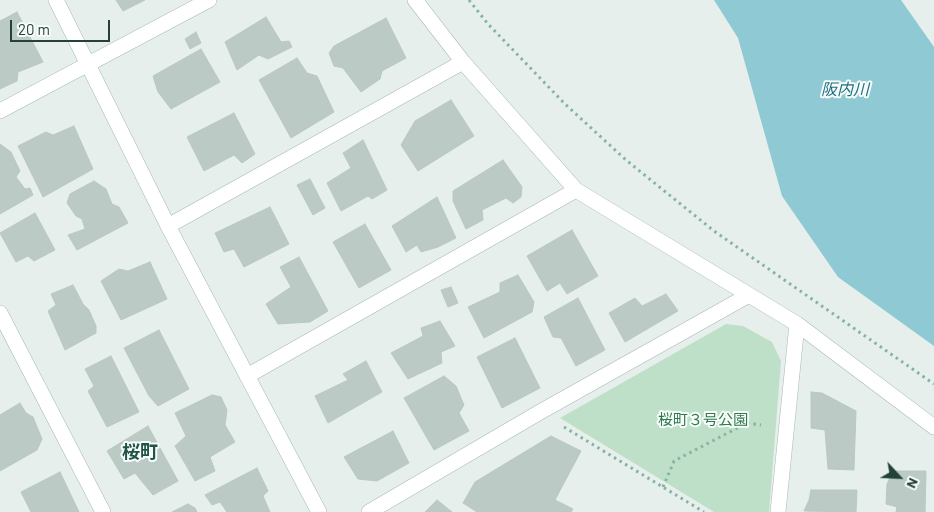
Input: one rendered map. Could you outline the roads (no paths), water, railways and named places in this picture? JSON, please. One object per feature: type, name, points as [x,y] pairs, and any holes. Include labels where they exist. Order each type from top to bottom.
[{"type":"street","points":[[56,0],[168,226],[319,512]]},
{"type":"street","points":[[0,111],[209,0]]},
{"type":"street","points":[[415,0],[463,62],[576,190],[797,324],[934,427]]},
{"type":"street","points":[[168,226],[463,62]]},
{"type":"street","points":[[247,376],[576,190]]},
{"type":"street","points":[[369,512],[540,412],[749,295]]},
{"type":"street","points":[[0,313],[103,512]]},
{"type":"street","points":[[778,512],[797,324]]},
{"type":"water","name":"阪内川","points":[[714,0],[901,0],[934,47],[934,346],[838,277],[782,196],[738,38]]},
{"type":"district","name":"桜町","points":[[140,452]]},
{"type":"park label","name":"桜町３号公園","points":[[703,420]]}]
